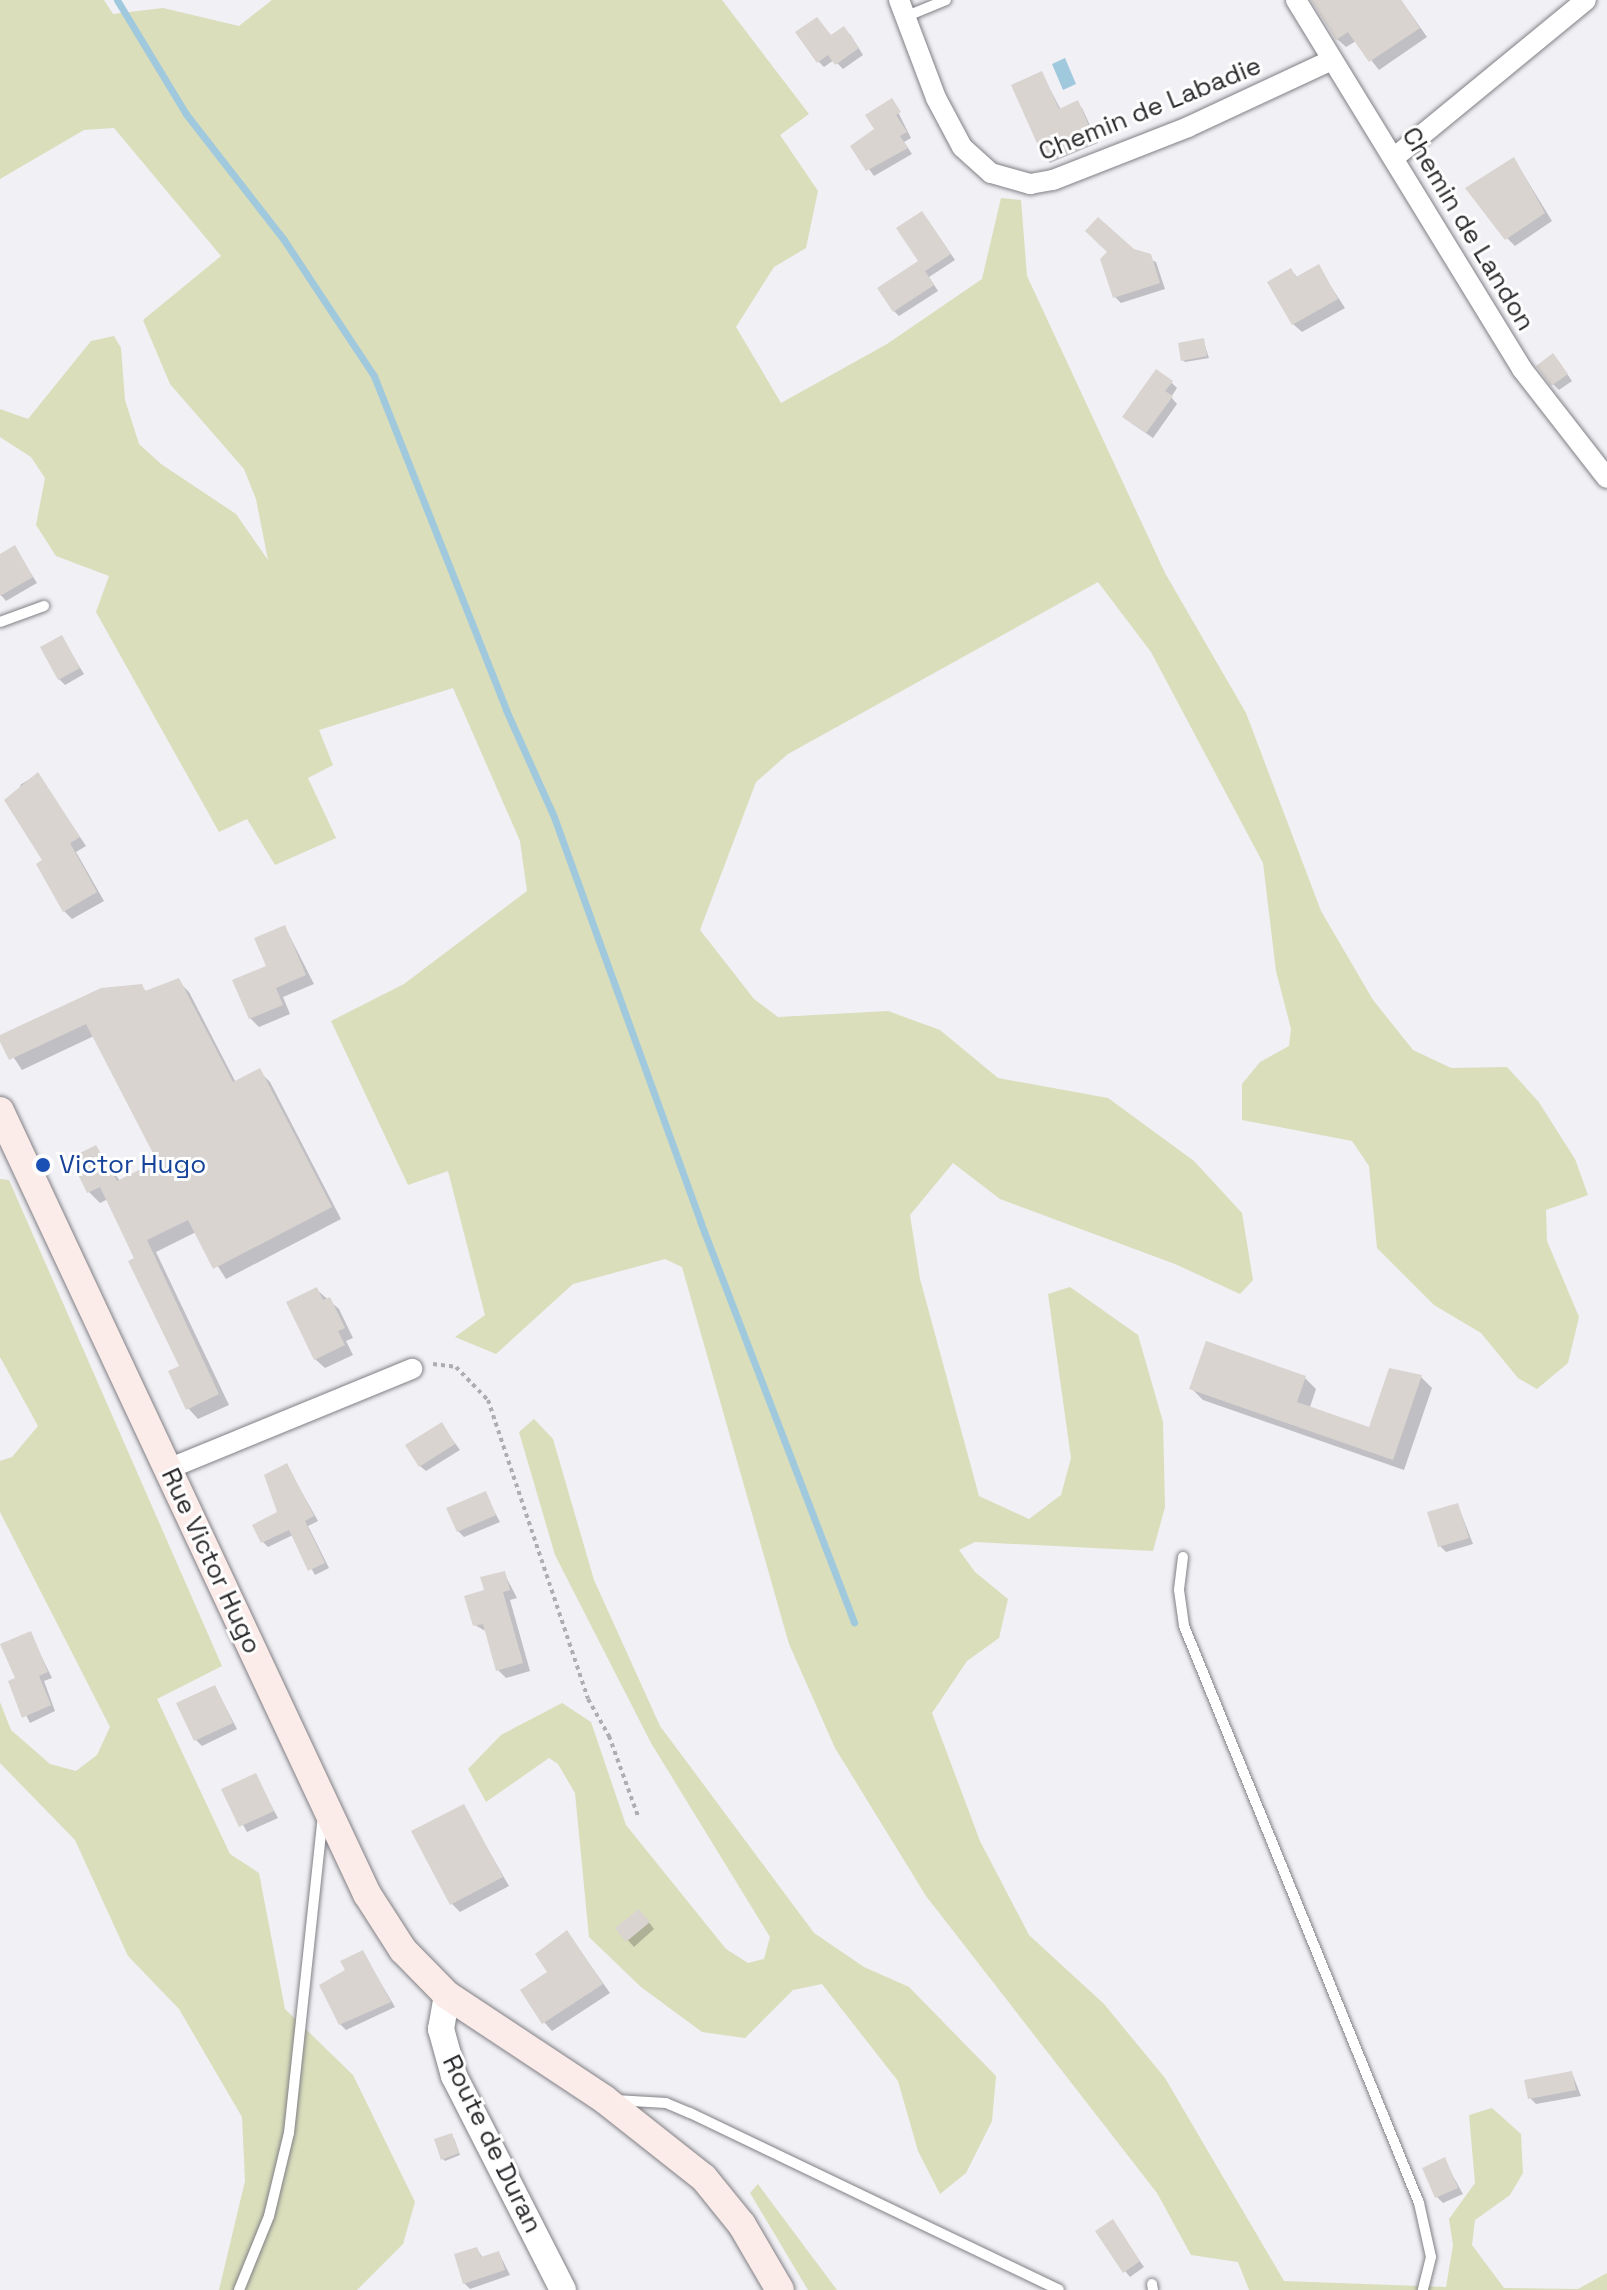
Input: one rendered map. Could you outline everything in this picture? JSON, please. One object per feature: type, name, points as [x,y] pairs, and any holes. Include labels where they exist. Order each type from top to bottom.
[{"type":"main road","name":"Rue Victor Hugo","points":[[0,1111],[367,1894],[403,1950],[447,1995],[604,2099],[704,2178],[742,2225],[780,2290]]},
{"type":"street","name":"Chemin de Landon","points":[[1296,0],[1395,157],[1522,369],[1607,478]]},
{"type":"street","points":[[1395,157],[1586,0]]},
{"type":"street","name":"Chemin de Labadie","points":[[903,8],[936,98],[962,147],[991,173],[1030,184],[1053,180],[1188,127],[1332,60]]},
{"type":"street","points":[[168,1469],[412,1369]]},
{"type":"street","name":"Route de Duran","points":[[447,1995],[441,2029],[454,2076],[563,2290]]},
{"type":"lane","points":[[903,8],[946,0]]},
{"type":"lane","points":[[0,622],[44,606]]},
{"type":"lane","points":[[1183,1557],[1179,1590],[1184,1626],[1419,2203],[1431,2257],[1423,2290]]},
{"type":"lane","points":[[239,2290],[269,2216],[289,2133],[325,1803]]},
{"type":"lane","points":[[604,2099],[666,2103],[690,2113],[1059,2290]]},
{"type":"path","points":[[412,1369],[444,1362],[479,1386],[488,1400],[588,1699],[609,1736],[638,1816]]},
{"type":"green space","points":[[0,0],[104,0],[113,14],[163,8],[239,26],[272,0],[722,0],[809,114],[780,135],[818,191],[806,248],[774,267],[736,327],[781,403],[887,344],[982,279],[1001,198],[1021,200],[1027,276],[1165,573],[1246,713],[1321,911],[1373,1000],[1413,1050],[1451,1068],[1507,1067],[1538,1101],[1575,1159],[1588,1195],[1546,1210],[1547,1241],[1579,1317],[1568,1363],[1537,1389],[1518,1378],[1481,1333],[1434,1305],[1377,1248],[1369,1166],[1352,1141],[1242,1120],[1242,1084],[1260,1062],[1289,1046],[1291,1029],[1276,971],[1263,863],[1151,652],[1098,582],[788,754],[756,782],[700,930],[754,999],[778,1017],[888,1011],[940,1030],[998,1078],[1108,1098],[1194,1161],[1242,1213],[1253,1280],[1240,1294],[1175,1264],[1000,1199],[953,1163],[910,1215],[920,1279],[979,1496],[1029,1519],[1061,1495],[1071,1458],[1048,1294],[1070,1287],[1138,1335],[1163,1422],[1165,1507],[1153,1551],[975,1542],[959,1550],[975,1572],[1008,1599],[999,1638],[967,1661],[932,1713],[980,1841],[1029,1935],[1104,2004],[1165,2078],[1284,2281],[1446,2287],[1453,2245],[1449,2219],[1475,2183],[1469,2115],[1492,2108],[1521,2134],[1523,2173],[1510,2195],[1475,2220],[1472,2245],[1504,2288],[1578,2289],[1607,2273],[1607,2290],[1249,2290],[1238,2262],[1191,2255],[1157,2193],[926,1896],[835,1748],[789,1644],[682,1267],[665,1259],[573,1284],[496,1354],[455,1337],[485,1315],[448,1171],[408,1185],[331,1021],[404,984],[527,891],[520,841],[453,688],[319,730],[333,765],[308,778],[336,838],[275,865],[247,819],[219,832],[96,612],[109,576],[56,556],[36,525],[45,478],[31,457],[0,437],[0,409],[28,419],[91,341],[114,336],[121,348],[125,400],[139,444],[161,464],[236,514],[268,560],[256,499],[244,469],[170,384],[143,320],[221,256],[114,128],[84,130],[0,179]]},
{"type":"green space","points":[[0,1179],[9,1180],[222,1666],[157,1699],[230,1854],[259,1873],[285,2009],[353,2075],[415,2202],[403,2244],[357,2290],[219,2290],[245,2181],[242,2117],[179,2009],[128,1956],[75,1840],[0,1763],[0,1702],[11,1730],[50,1764],[76,1771],[97,1755],[110,1727],[0,1512],[0,1461],[12,1457],[38,1426],[0,1357]]},
{"type":"green space","points":[[534,1419],[553,1439],[594,1580],[660,1726],[814,1933],[864,1967],[909,1987],[996,2076],[992,2121],[966,2173],[940,2194],[918,2151],[898,2081],[822,1984],[793,1990],[745,2038],[702,2032],[641,1987],[589,1937],[575,1793],[558,1764],[549,1758],[486,1802],[468,1769],[501,1735],[562,1703],[591,1722],[626,1825],[726,1949],[748,1963],[764,1959],[770,1937],[651,1743],[555,1555],[519,1432]]},
{"type":"green space","points":[[758,2184],[837,2290],[808,2290],[750,2193]]},
{"type":"water","points":[[1065,58],[1076,84],[1063,90],[1052,64]]},
{"type":"building","points":[[1311,0],[1401,0],[1420,28],[1369,62],[1348,32],[1336,40]]},
{"type":"building","points":[[817,17],[831,35],[844,26],[859,48],[835,65],[828,55],[817,63],[795,32]]},
{"type":"building","points":[[1042,71],[1059,109],[1078,100],[1094,138],[1044,159],[1011,85]]},
{"type":"building","points":[[892,98],[901,112],[896,115],[907,132],[900,136],[908,148],[866,171],[850,146],[874,129],[865,115]]},
{"type":"building","points":[[1514,157],[1545,213],[1505,240],[1465,188]]},
{"type":"building","points":[[922,211],[951,254],[925,271],[934,285],[893,312],[877,288],[918,261],[896,228]]},
{"type":"building","points":[[1098,217],[1134,249],[1151,254],[1160,283],[1113,298],[1100,259],[1107,252],[1085,231]]},
{"type":"building","points":[[1319,264],[1338,299],[1292,325],[1267,282],[1291,268],[1296,277]]},
{"type":"building","points":[[1204,338],[1207,356],[1181,361],[1178,343]]},
{"type":"building","points":[[1553,353],[1568,374],[1551,386],[1536,366]]},
{"type":"building","points":[[1156,369],[1173,381],[1165,391],[1173,396],[1146,433],[1122,417]]},
{"type":"building","points":[[15,545],[33,577],[0,596],[0,554]]},
{"type":"building","points":[[62,635],[80,668],[58,680],[40,647]]},
{"type":"building","points":[[38,772],[80,837],[70,843],[97,892],[63,912],[36,864],[42,860],[4,800]]},
{"type":"building","points":[[285,925],[306,975],[276,988],[283,1005],[249,1019],[232,980],[266,966],[254,938]]},
{"type":"building","points":[[179,978],[233,1082],[260,1068],[332,1207],[213,1269],[188,1220],[147,1240],[219,1394],[186,1410],[168,1371],[179,1366],[128,1261],[134,1258],[100,1187],[87,1193],[70,1158],[96,1145],[117,1181],[157,1161],[86,1024],[9,1060],[0,1042],[0,1035],[101,988],[142,984],[145,991]]},
{"type":"building","points":[[317,1287],[323,1300],[330,1297],[345,1328],[338,1331],[345,1345],[314,1360],[286,1302]]},
{"type":"building","points":[[1206,1341],[1306,1376],[1297,1402],[1369,1427],[1389,1368],[1422,1375],[1393,1460],[1189,1389]]},
{"type":"building","points":[[442,1422],[455,1444],[419,1467],[405,1445]]},
{"type":"building","points":[[287,1463],[314,1516],[305,1521],[325,1563],[308,1571],[289,1530],[261,1543],[252,1525],[277,1512],[264,1475]]},
{"type":"building","points":[[486,1491],[496,1515],[457,1532],[446,1508]]},
{"type":"building","points":[[1458,1503],[1469,1538],[1438,1547],[1427,1512]]},
{"type":"building","points":[[505,1571],[510,1590],[503,1592],[523,1663],[496,1671],[483,1624],[473,1626],[464,1596],[484,1590],[480,1577]]},
{"type":"building","points":[[31,1631],[48,1672],[39,1676],[51,1705],[22,1718],[8,1681],[15,1678],[0,1644]]},
{"type":"building","points":[[215,1685],[233,1723],[194,1741],[176,1703]]},
{"type":"building","points":[[256,1773],[274,1811],[239,1827],[221,1789]]},
{"type":"building","points":[[464,1804],[503,1877],[450,1905],[411,1831]]},
{"type":"building","points":[[639,1909],[650,1922],[626,1942],[615,1928]]},
{"type":"building","points":[[567,1930],[603,1984],[542,2024],[520,1990],[547,1972],[535,1954]]},
{"type":"building","points":[[363,1950],[391,2002],[339,2025],[319,1985],[345,1970],[340,1961]]},
{"type":"building","points":[[1572,2071],[1576,2090],[1528,2099],[1524,2080]]},
{"type":"building","points":[[452,2133],[459,2153],[441,2160],[434,2139]]},
{"type":"building","points":[[1445,2157],[1458,2188],[1435,2198],[1422,2168]]},
{"type":"building","points":[[1113,2219],[1140,2261],[1123,2273],[1095,2231]]},
{"type":"building","points":[[477,2247],[481,2257],[499,2251],[505,2270],[463,2284],[454,2254]]},
{"type":"waterway","points":[[117,0],[186,114],[284,240],[374,376],[506,710],[554,817],[700,1221],[854,1622]]},
{"type":"place","name":"Victor Hugo","points":[[43,1165]]}]
